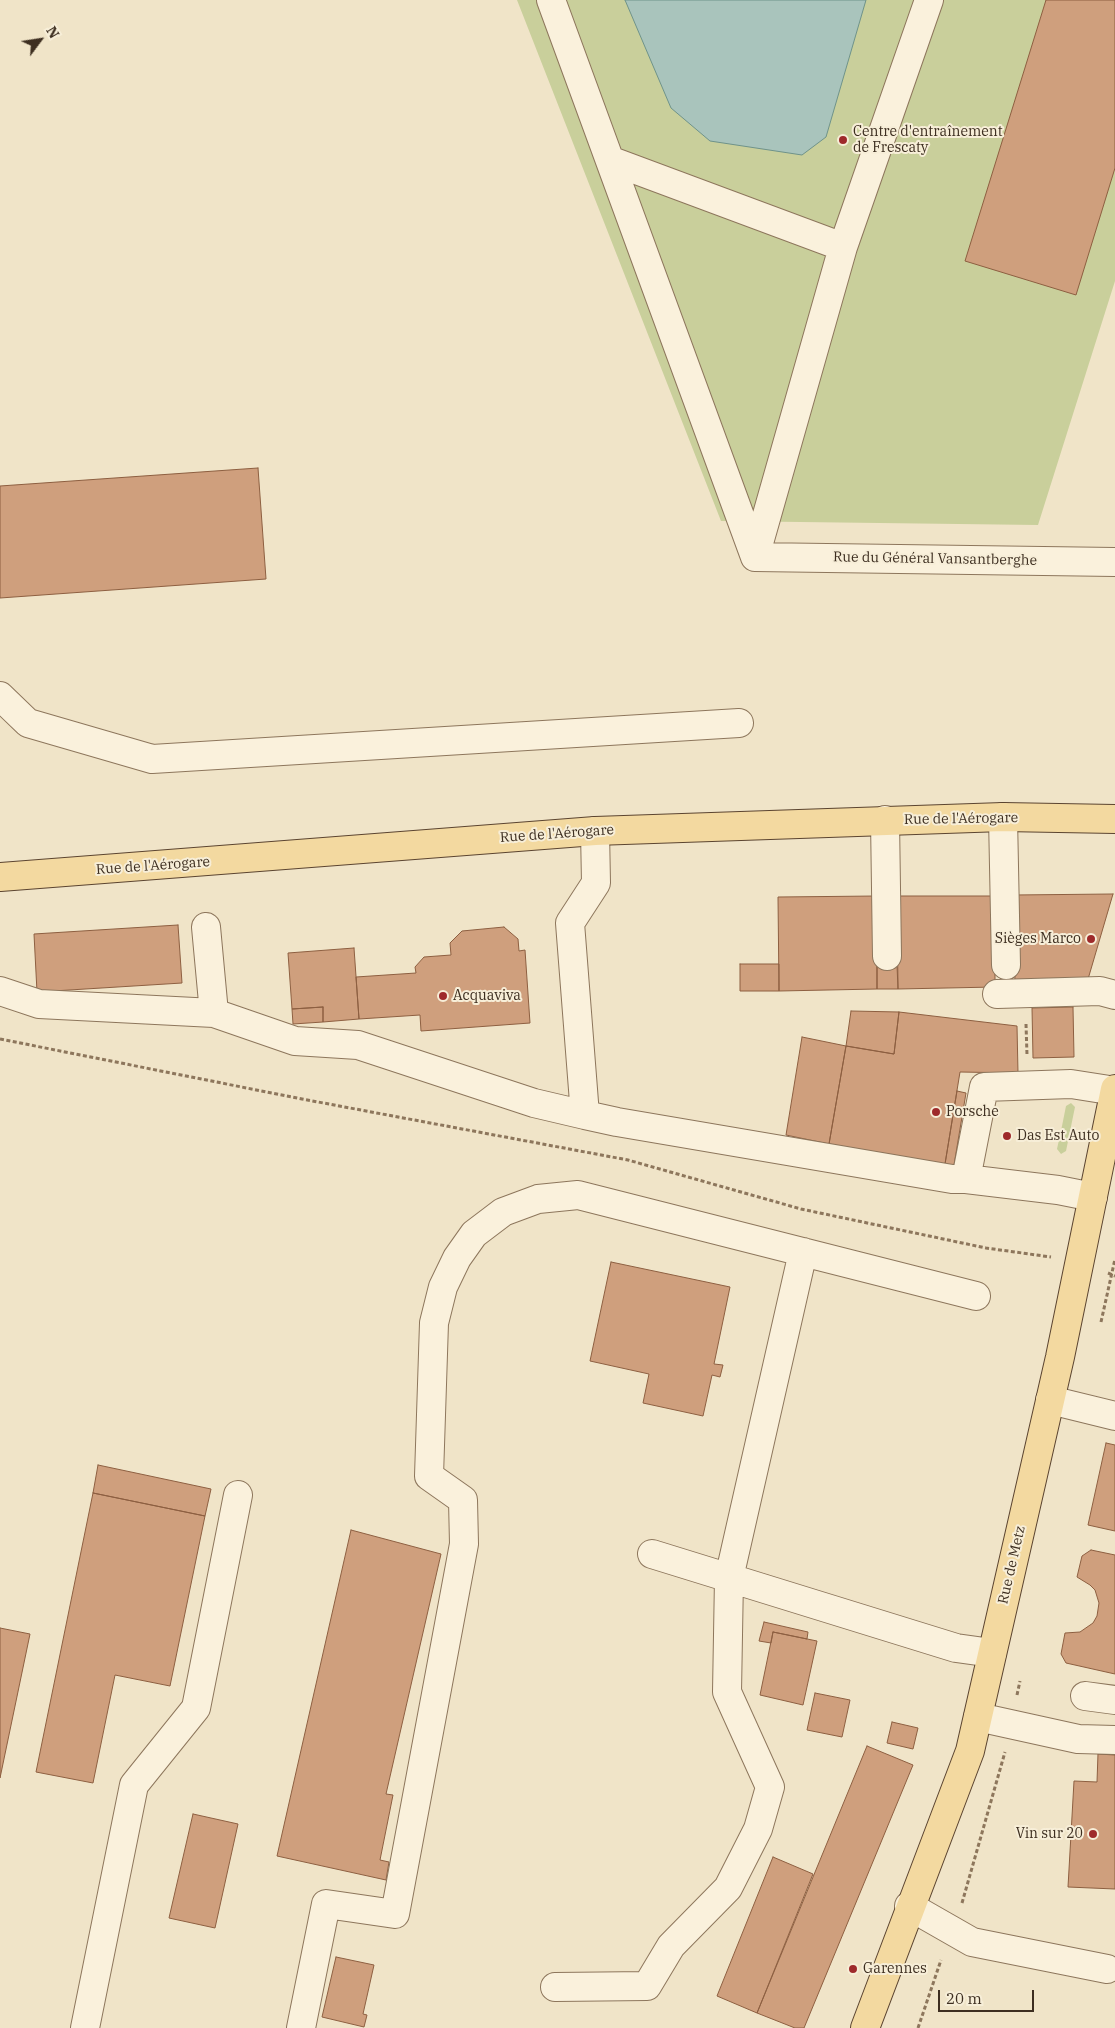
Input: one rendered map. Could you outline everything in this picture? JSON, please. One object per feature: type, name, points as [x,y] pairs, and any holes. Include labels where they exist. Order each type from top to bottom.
[{"type":"main road","name":"Rue de l'Aérogare","points":[[0,878],[595,831],[1003,817],[1115,819]]},
{"type":"main road","name":"Rue de Metz","points":[[865,2028],[970,1752],[1050,1400],[1093,1197],[1107,1165],[1115,1090]]},
{"type":"street","points":[[551,0],[612,161],[755,557]]},
{"type":"street","points":[[755,557],[843,246],[929,0]]},
{"type":"street","points":[[612,161],[843,246]]},
{"type":"street","name":"Rue du Général Vansantberghe","points":[[755,557],[1115,562]]},
{"type":"street","points":[[0,696],[28,723],[152,759],[739,723]]},
{"type":"street","points":[[1003,817],[1006,965]]},
{"type":"street","points":[[885,820],[887,956]]},
{"type":"street","points":[[585,1115],[570,923],[596,883],[595,831]]},
{"type":"street","points":[[206,927],[214,1013]]},
{"type":"street","points":[[0,991],[39,1004],[214,1013],[295,1041],[358,1045],[534,1103],[585,1115],[952,1179],[966,1179],[1093,1197]]},
{"type":"street","points":[[997,994],[1100,991],[1115,995]]},
{"type":"street","points":[[966,1179],[984,1087],[1071,1084],[1115,1090]]},
{"type":"street","points":[[301,2028],[326,1904],[396,1914],[464,1544],[463,1500],[429,1476],[434,1323],[443,1287],[457,1258],[474,1234],[503,1212],[538,1199],[578,1196],[976,1296]]},
{"type":"street","points":[[554,1987],[647,1986],[671,1946],[728,1888],[758,1829],[770,1787],[728,1692],[728,1578],[803,1252]]},
{"type":"street","points":[[1050,1400],[1115,1416]]},
{"type":"street","points":[[85,2028],[134,1785],[196,1708],[238,1495]]},
{"type":"street","points":[[652,1554],[956,1648],[992,1653]]},
{"type":"street","points":[[1085,1696],[1115,1700]]},
{"type":"street","points":[[978,1717],[1078,1738],[1115,1740]]},
{"type":"street","points":[[910,1906],[972,1942],[1107,1969]]},
{"type":"path","points":[[1025,993],[1027,1064]]},
{"type":"path","points":[[0,1039],[628,1160],[802,1209],[986,1248],[1080,1262],[1115,1276]]},
{"type":"green space","name":"Centre d'entraînement de Frescaty","points":[[517,0],[1115,0],[1115,281],[1038,525],[721,521]]},
{"type":"green space","points":[[1071,1103],[1075,1107],[1066,1151],[1061,1154],[1057,1149],[1066,1106]]},
{"type":"water","points":[[625,0],[866,0],[826,137],[802,155],[710,141],[671,108]]},
{"type":"building","points":[[1046,0],[1115,0],[1115,168],[1076,295],[965,261]]},
{"type":"building","points":[[258,468],[266,579],[0,598],[0,486]]},
{"type":"building","points":[[1113,894],[1086,986],[1015,987],[1014,895]]},
{"type":"building","points":[[877,896],[877,989],[779,991],[778,897]]},
{"type":"building","points":[[897,896],[995,896],[995,987],[898,989]]},
{"type":"building","points":[[178,925],[182,983],[37,992],[34,934]]},
{"type":"building","name":"Acquaviva","points":[[504,927],[518,939],[519,951],[525,950],[530,1023],[421,1031],[420,1015],[359,1019],[356,977],[416,973],[415,967],[424,957],[451,955],[450,943],[462,931]]},
{"type":"building","points":[[354,948],[359,1019],[323,1022],[323,1007],[292,1009],[288,953]]},
{"type":"building","points":[[740,964],[779,964],[779,991],[740,991]]},
{"type":"building","points":[[877,965],[897,965],[898,989],[877,989]]},
{"type":"building","points":[[323,1007],[323,1022],[293,1024],[292,1009]]},
{"type":"building","points":[[1073,1007],[1074,1057],[1033,1058],[1032,1008]]},
{"type":"building","points":[[851,1011],[899,1012],[894,1054],[846,1046]]},
{"type":"building","points":[[899,1012],[1017,1026],[1018,1073],[960,1072],[945,1164],[829,1144],[846,1046],[894,1054]]},
{"type":"building","points":[[802,1037],[846,1046],[829,1144],[786,1135]]},
{"type":"building","points":[[957,1091],[966,1093],[954,1165],[945,1164]]},
{"type":"building","points":[[611,1262],[730,1287],[714,1364],[723,1365],[720,1377],[712,1375],[703,1416],[643,1403],[649,1374],[590,1361]]},
{"type":"building","points":[[1106,1443],[1115,1445],[1115,1531],[1088,1525]]},
{"type":"building","points":[[98,1465],[211,1489],[205,1516],[93,1493]]},
{"type":"building","points":[[93,1493],[205,1516],[170,1686],[115,1675],[93,1783],[36,1772]]},
{"type":"building","points":[[351,1530],[441,1554],[386,1794],[393,1795],[380,1860],[389,1862],[386,1880],[277,1856]]},
{"type":"building","points":[[1091,1550],[1115,1555],[1115,1674],[1066,1663],[1061,1654],[1065,1633],[1080,1632],[1093,1623],[1097,1616],[1099,1603],[1095,1590],[1077,1577],[1082,1556]]},
{"type":"building","points":[[764,1622],[808,1632],[807,1639],[773,1632],[771,1643],[759,1641]]},
{"type":"building","points":[[0,1628],[30,1634],[0,1778]]},
{"type":"building","points":[[773,1632],[817,1641],[803,1705],[760,1695]]},
{"type":"building","points":[[815,1693],[850,1700],[842,1737],[807,1730]]},
{"type":"building","points":[[892,1722],[918,1728],[913,1749],[887,1743]]},
{"type":"building","points":[[867,1746],[913,1765],[804,2028],[795,2028],[757,2013]]},
{"type":"building","name":"Vin sur 20","points":[[1098,1754],[1115,1755],[1115,1889],[1068,1887],[1074,1781],[1097,1782]]},
{"type":"building","points":[[193,1814],[238,1824],[215,1928],[169,1918]]},
{"type":"building","points":[[773,1857],[813,1874],[757,2013],[717,1996]]},
{"type":"building","points":[[336,1957],[374,1965],[363,2014],[367,2015],[364,2027],[322,2017]]},
{"type":"place","name":"Centre d'entraînement de Frescaty","points":[[843,140]]},
{"type":"place","name":"Sièges Marco","points":[[1091,939]]},
{"type":"place","name":"Acquaviva","points":[[443,996]]},
{"type":"place","name":"Porsche","points":[[936,1112]]},
{"type":"place","name":"Das Est Auto","points":[[1007,1136]]},
{"type":"place","name":"Vin sur 20","points":[[1093,1834]]},
{"type":"place","name":"Garennes","points":[[853,1969]]}]
